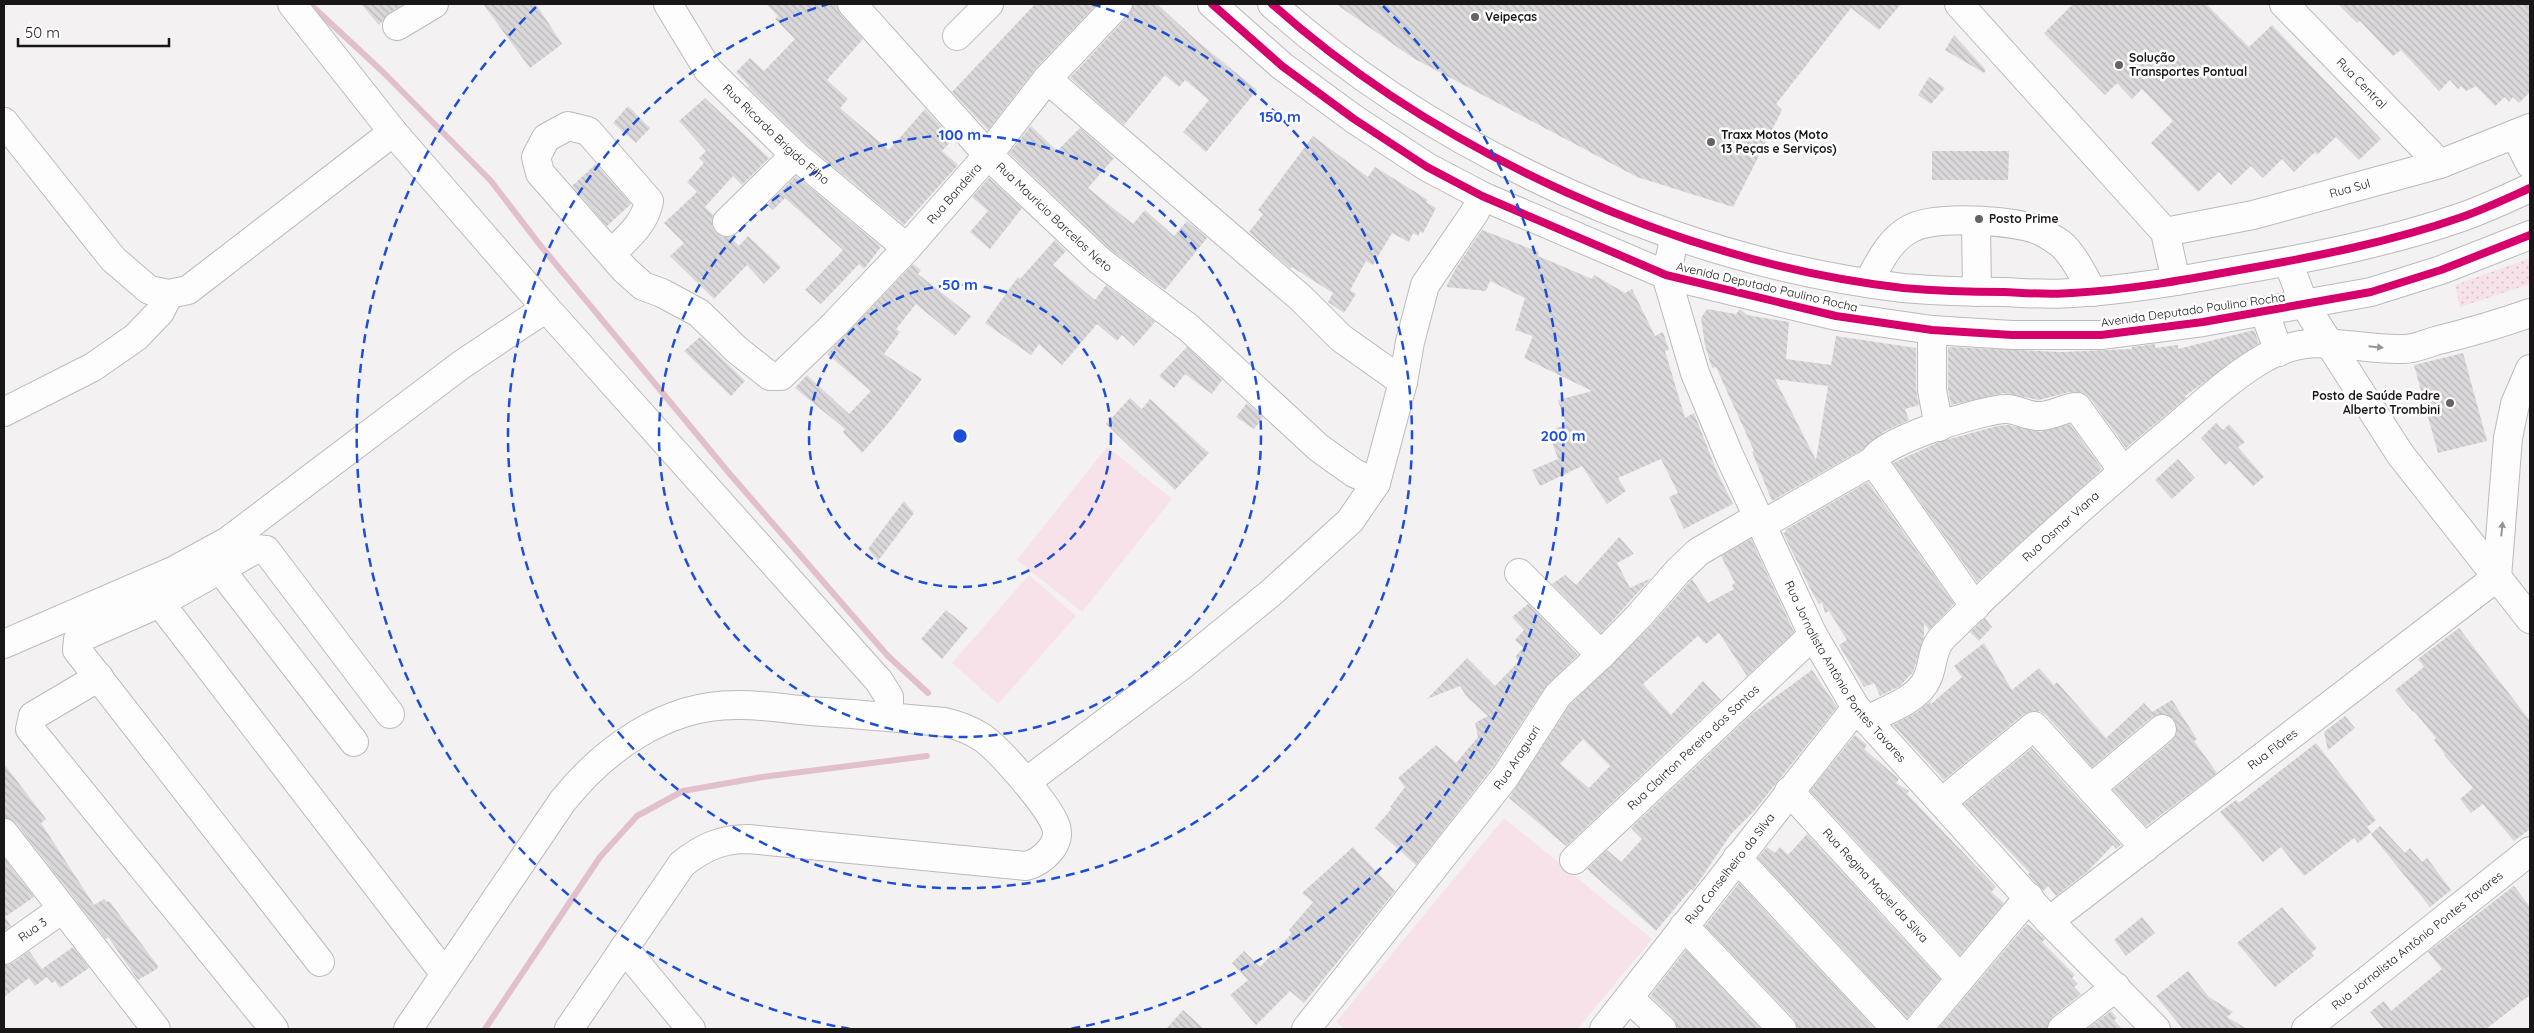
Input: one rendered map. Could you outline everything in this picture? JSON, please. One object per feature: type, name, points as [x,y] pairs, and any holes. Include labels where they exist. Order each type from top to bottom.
[{"type":"street","points":[[292,4],[393,132],[546,308],[879,681],[889,697],[889,717]]},
{"type":"street","points":[[396,26],[434,4]]},
{"type":"street","name":"Rua Ricardo Brigido Filho","points":[[668,4],[708,70],[795,154],[907,248]]},
{"type":"street","name":"Rua Mauricio Barcelos Neto","points":[[852,4],[988,155],[1100,261],[1189,328],[1319,448],[1354,473],[1376,483]]},
{"type":"street","points":[[957,36],[989,4]]},
{"type":"street","name":"Rua Bandeira","points":[[611,254],[637,282],[649,290],[662,293],[699,313],[737,350],[770,376],[781,376],[907,248],[988,155],[1047,79],[1118,4]]},
{"type":"street","name":"Avenida Deputado Paulino Rocha","points":[[1212,4],[1282,66],[1354,119],[1427,167],[1482,196],[1666,275],[1836,316],[1932,330],[2012,335],[2101,335],[2203,322],[2372,292],[2441,270],[2530,234]]},
{"type":"street","name":"Avenida Deputado Paulino Rocha","points":[[1272,4],[1340,59],[1452,133],[1525,174],[1675,236],[1762,262],[1904,288],[2068,294],[2176,281],[2288,262],[2344,250],[2463,217],[2530,188]]},
{"type":"street","points":[[1959,4],[2165,232],[2176,281]]},
{"type":"street","name":"Rua Central","points":[[2284,4],[2440,164]]},
{"type":"street","points":[[1047,79],[1233,242],[1302,299],[1341,338],[1403,382]]},
{"type":"street","points":[[4,122],[114,260],[149,290],[168,294],[188,290],[393,132]]},
{"type":"street","points":[[568,126],[588,131],[649,201],[647,214],[634,231],[611,254],[540,173],[536,157],[546,138],[568,126]]},
{"type":"street","points":[[2523,131],[2530,164]]},
{"type":"street","name":"Rua Sul","points":[[2165,232],[2253,216],[2440,164],[2523,131]]},
{"type":"street","points":[[727,222],[795,154]]},
{"type":"street","points":[[1026,782],[1185,662],[1272,592],[1350,521],[1376,483],[1403,382],[1410,342],[1425,285],[1475,212],[1482,196]]},
{"type":"street","points":[[1868,282],[1889,246],[1909,229],[1934,221],[1976,222],[2017,224],[2040,230],[2062,245],[2093,292]]},
{"type":"street","points":[[1976,222],[1977,292]]},
{"type":"street","name":"Rua Jornalista Antônio Pontes Tavares","points":[[1675,236],[1666,275],[1695,373],[1729,455],[1813,635],[1861,714],[2050,921],[2156,1029]]},
{"type":"street","points":[[2288,262],[2304,304],[2400,454],[2530,619]]},
{"type":"street","points":[[4,412],[94,367],[136,336],[160,312],[168,294]]},
{"type":"street","points":[[4,644],[166,574],[228,541],[461,365],[546,308]]},
{"type":"street","points":[[2264,311],[2279,352]]},
{"type":"street","points":[[2328,341],[2405,349],[2488,328],[2530,313]]},
{"type":"street","points":[[1932,330],[1932,390],[1940,427]]},
{"type":"street","name":"Rua Osmar Viana","points":[[1861,714],[1899,703],[1922,688],[1926,681],[1933,653],[1940,640],[2124,471],[2243,372],[2268,356],[2303,344],[2328,341]]},
{"type":"street","points":[[2497,577],[2508,438],[2515,404],[2530,369]]},
{"type":"street","name":"Rua Araguari","points":[[1306,1029],[1505,777],[1558,695],[1639,616],[1678,571],[1698,552],[1873,461],[1875,456],[1891,444],[1992,411],[2007,409],[2040,416],[2077,407],[2124,471]]},
{"type":"street","points":[[1873,461],[1975,607]]},
{"type":"street","points":[[320,962],[98,677],[78,650],[78,639],[160,603],[256,549],[266,550],[390,714]]},
{"type":"street","points":[[220,569],[354,742]]},
{"type":"street","points":[[1519,573],[1600,655]]},
{"type":"street","name":"Rua Flôres","points":[[2050,921],[2497,577]]},
{"type":"street","points":[[160,603],[445,974]]},
{"type":"street","name":"Rua Clairton Pereira dos Santos","points":[[1574,860],[1813,635]]},
{"type":"street","points":[[98,677],[33,716],[30,729],[274,1029]]},
{"type":"street","points":[[408,1029],[572,788],[597,763],[640,732],[686,714],[735,705],[944,722],[969,730],[992,746],[1026,782],[1056,825],[1055,840],[1047,855],[1034,864],[1026,866],[748,839],[721,841],[694,854],[682,864],[570,1029]]},
{"type":"street","name":"Rua Conselheiro da Silva","points":[[1604,1029],[1789,791],[1861,714]]},
{"type":"street","points":[[1942,802],[2034,726],[2145,848]]},
{"type":"street","points":[[2091,788],[2162,729]]},
{"type":"street","name":"Rua Regina Maciel da Silva","points":[[1789,791],[1960,978]]},
{"type":"street","points":[[4,832],[156,1029]]},
{"type":"street","name":"Rua Jornalista Antônio Pontes Tavares","points":[[2306,1029],[2530,851]]},
{"type":"street","points":[[1737,858],[1896,1029]]},
{"type":"street","points":[[1918,1029],[2029,897]]},
{"type":"street","name":"Rua 3","points":[[4,950],[62,909]]},
{"type":"street","points":[[1684,926],[1782,1029]]},
{"type":"street","points":[[624,948],[691,1029]]},
{"type":"street","points":[[2062,1029],[2116,987]]},
{"type":"street","points":[[1629,998],[1662,1029]]},
{"type":"shaded area","points":[[2530,258],[2530,284],[2460,307],[2455,285]]},
{"type":"shaded area","points":[[1107,447],[1172,499],[1082,612],[1017,560]]},
{"type":"shaded area","points":[[1029,575],[1076,616],[998,704],[952,663]]},
{"type":"shaded area","points":[[1504,818],[1652,939],[1577,1029],[1345,1029],[1336,1022]]},
{"type":"building","points":[[361,4],[404,4],[389,13],[379,25]]},
{"type":"building","points":[[483,4],[536,4],[562,44],[530,68]]},
{"type":"building","points":[[766,4],[837,4],[840,14],[863,39],[827,80],[848,99],[840,108],[889,150],[925,109],[953,139],[942,151],[958,165],[904,225],[805,143],[748,87],[736,72],[750,58],[764,71],[795,39],[775,19],[778,16]]},
{"type":"building","points":[[1035,4],[1097,4],[1036,68],[988,130],[952,92]]},
{"type":"building","points":[[1133,4],[1157,4],[1196,40],[1257,90],[1206,152],[1183,132],[1209,100],[1185,80],[1179,87],[1165,75],[1124,125],[1070,78],[1129,15]]},
{"type":"building","points":[[1336,4],[1901,4],[1879,30],[1851,8],[1776,104],[1782,110],[1733,207],[1637,177],[1413,58]]},
{"type":"building","points":[[2073,4],[2206,4],[2249,47],[2272,25],[2381,139],[2359,160],[2336,137],[2317,155],[2315,152],[2294,172],[2282,159],[2263,178],[2251,166],[2231,185],[2219,172],[2198,192],[2151,143],[2173,121],[2142,89],[2132,99],[2117,83],[2105,95],[2044,33]]},
{"type":"building","points":[[2338,4],[2530,4],[2530,92],[2519,103],[2513,97],[2509,102],[2505,97],[2495,106],[2476,86],[2466,91],[2461,86],[2458,89],[2450,80],[2439,91],[2401,50],[2393,56],[2360,21],[2357,23]]},
{"type":"building","points":[[1954,35],[1986,70],[1984,73],[1945,50]]},
{"type":"building","points":[[1929,77],[1945,88],[1931,104],[1918,95]]},
{"type":"building","points":[[705,98],[769,158],[742,185],[733,176],[705,207],[713,215],[712,226],[716,233],[723,237],[731,237],[739,246],[748,236],[781,267],[764,284],[747,265],[714,299],[670,256],[684,243],[664,223],[697,192],[687,182],[704,163],[699,158],[706,151],[679,121]]},
{"type":"building","points":[[628,106],[650,128],[636,143],[613,123]]},
{"type":"building","points":[[1031,126],[1057,151],[1080,128],[1114,158],[1088,188],[1133,224],[1145,210],[1174,236],[1187,221],[1207,238],[1165,290],[1110,249],[1009,153]]},
{"type":"building","points":[[1313,136],[1368,177],[1375,167],[1428,200],[1426,202],[1436,208],[1423,233],[1420,232],[1418,236],[1413,233],[1409,242],[1392,233],[1373,265],[1366,261],[1350,290],[1356,294],[1344,313],[1328,302],[1333,293],[1292,267],[1291,269],[1249,232],[1263,214],[1258,210]]},
{"type":"building","points":[[1932,151],[2009,151],[2008,180],[1932,180]]},
{"type":"building","points":[[596,164],[631,204],[607,226],[572,186]]},
{"type":"building","points":[[796,176],[881,247],[864,269],[859,264],[821,304],[805,290],[843,250],[785,198],[773,210],[767,205]]},
{"type":"building","points":[[989,178],[1022,208],[990,249],[970,232],[988,211],[972,197]]},
{"type":"building","points":[[1482,230],[1539,252],[1538,256],[1592,279],[1594,275],[1625,293],[1632,289],[1655,336],[1663,332],[1669,350],[1665,351],[1685,418],[1694,413],[1717,472],[1733,504],[1684,529],[1669,497],[1678,493],[1661,459],[1618,478],[1626,491],[1607,504],[1582,466],[1540,486],[1532,470],[1558,459],[1551,439],[1555,438],[1553,429],[1566,425],[1558,400],[1592,391],[1524,358],[1533,336],[1515,330],[1525,298],[1490,281],[1486,291],[1446,287],[1456,268]]},
{"type":"building","points":[[1055,240],[1066,251],[1053,265],[1095,300],[1106,285],[1155,322],[1134,346],[1122,335],[1117,341],[1097,324],[1062,365],[1039,344],[1031,355],[985,323],[1018,277],[1020,279]]},
{"type":"building","points":[[913,264],[921,270],[918,274],[971,316],[955,336],[916,304],[896,329],[900,332],[884,354],[922,379],[892,419],[862,453],[843,432],[845,429],[795,388],[807,375],[849,414],[871,391],[827,354]]},
{"type":"building","points":[[1707,309],[1736,314],[1740,309],[1747,315],[1789,322],[1786,359],[1831,365],[1836,336],[1916,348],[1916,390],[1919,405],[1905,409],[1909,420],[1885,431],[1863,449],[1772,501],[1752,452],[1754,451],[1716,367],[1712,368],[1705,345],[1701,318]],"holes":[[[1775,379],[1828,386],[1816,460]]]},
{"type":"building","points":[[2254,330],[2259,343],[2185,396],[2186,398],[2126,448],[2090,398],[2083,393],[2069,392],[2039,400],[2004,393],[1951,405],[1948,389],[1948,347],[2062,352],[2132,349],[2132,347],[2155,344],[2155,348],[2178,345],[2178,349]]},
{"type":"building","points":[[700,337],[745,381],[731,396],[684,351]]},
{"type":"building","points":[[1187,347],[1222,380],[1212,394],[1185,374],[1174,388],[1159,376]]},
{"type":"building","name":"Posto de Saúde Padre Alberto Trombini","points":[[2463,353],[2487,441],[2438,453],[2414,365]]},
{"type":"building","points":[[1130,398],[1142,409],[1150,399],[1209,453],[1175,490],[1106,424]]},
{"type":"building","points":[[1247,403],[1263,417],[1254,429],[1236,417]]},
{"type":"building","points":[[2216,423],[2223,430],[2229,424],[2245,442],[2238,447],[2264,477],[2253,486],[2230,461],[2225,465],[2201,438]]},
{"type":"building","points":[[2070,424],[2102,469],[1977,582],[1893,463],[1939,442],[1997,426],[2008,425],[2040,432]]},
{"type":"building","points":[[2178,459],[2195,478],[2172,499],[2155,480]]},
{"type":"building","points":[[1868,482],[1954,604],[1929,630],[1924,623],[1924,637],[1913,672],[1900,686],[1880,696],[1874,683],[1864,687],[1839,645],[1847,640],[1829,611],[1825,613],[1822,602],[1819,604],[1813,594],[1783,533],[1786,532],[1785,530]]},
{"type":"building","points":[[904,501],[914,513],[878,561],[868,549]]},
{"type":"building","points":[[1619,537],[1634,554],[1617,563],[1630,588],[1651,578],[1601,633],[1552,584],[1565,575],[1576,585]]},
{"type":"building","points":[[1751,539],[1794,632],[1747,676],[1719,633],[1706,644],[1698,636],[1643,684],[1671,715],[1703,681],[1721,700],[1566,846],[1509,798],[1570,705],[1650,627],[1692,579],[1708,603],[1734,589],[1732,585],[1735,583],[1721,556]],"holes":[[[1583,739],[1610,766],[1589,788],[1560,764]]]},
{"type":"building","points":[[1528,604],[1578,655],[1545,687],[1492,768],[1416,865],[1375,828],[1392,808],[1390,807],[1405,787],[1398,778],[1436,745],[1456,763],[1478,737],[1475,723],[1488,716],[1467,697],[1460,686],[1427,699],[1467,658],[1495,686],[1519,661],[1515,657],[1523,648],[1515,640],[1524,630],[1512,617]]},
{"type":"building","points":[[946,610],[968,628],[942,659],[921,639]]},
{"type":"building","points":[[1985,618],[1992,627],[1979,641],[1970,632]]},
{"type":"building","points":[[2459,628],[2530,721],[2530,829],[2514,841],[2483,804],[2471,813],[2460,799],[2473,788],[2444,755],[2434,740],[2436,738],[2395,690],[2424,667],[2418,659]]},
{"type":"building","points":[[1984,643],[2012,690],[2039,668],[2054,685],[2057,682],[2106,738],[2144,703],[2152,712],[2172,700],[2197,739],[2194,741],[2217,773],[2146,826],[2113,790],[2172,741],[2176,735],[2177,727],[2174,719],[2168,715],[2160,714],[2152,717],[2092,767],[2046,715],[2039,711],[2032,711],[2024,714],[1944,780],[1893,725],[1917,712],[1931,701],[1931,704],[1962,677],[1954,666]]},
{"type":"building","points":[[1812,670],[1837,707],[1754,811],[1731,834],[1693,890],[1691,889],[1656,931],[1587,869],[1607,850],[1621,862],[1642,839],[1631,828],[1752,714]]},
{"type":"building","points":[[2345,716],[2355,728],[2328,750],[2324,732]]},
{"type":"building","points":[[1855,735],[1867,745],[1864,749],[1899,779],[1896,783],[1909,791],[1907,794],[1996,887],[1991,892],[2004,903],[1960,955],[1810,791]]},
{"type":"building","points":[[2316,743],[2376,820],[2367,827],[2371,832],[2358,843],[2354,838],[2304,876],[2281,847],[2263,862],[2220,812],[2236,800],[2239,803]]},
{"type":"building","points":[[2032,748],[2121,845],[2116,849],[2113,845],[2088,871],[2056,896],[2048,886],[2043,891],[2028,874],[2030,873],[1964,804]]},
{"type":"building","points":[[4,764],[46,819],[41,823],[94,905],[104,899],[106,902],[109,901],[158,966],[157,969],[138,980],[108,937],[106,939],[16,823],[4,818]]},
{"type":"building","points":[[2380,826],[2405,853],[2410,848],[2422,862],[2427,858],[2451,890],[2430,907],[2371,834]]},
{"type":"building","points":[[1807,834],[1940,979],[1907,1018],[1758,858],[1767,847],[1775,853],[1780,847],[1788,855]]},
{"type":"building","points":[[1353,847],[1395,891],[1304,1003],[1290,991],[1256,1025],[1230,995],[1248,980],[1232,963],[1244,951],[1260,967],[1292,933],[1289,930],[1313,902],[1302,893]]},
{"type":"building","points":[[4,858],[34,897],[5,917],[11,926],[4,931]]},
{"type":"building","points":[[1739,883],[1875,1029],[1797,1029],[1793,1018],[1705,926]]},
{"type":"building","points":[[2514,886],[2530,907],[2530,995],[2486,1029],[2384,1029],[2370,1012],[2384,1001],[2391,1011],[2442,969],[2428,952]]},
{"type":"building","points":[[2282,907],[2317,948],[2311,953],[2314,956],[2275,987],[2237,943]]},
{"type":"building","points":[[2142,917],[2155,933],[2126,956],[2114,940]]},
{"type":"building","points":[[2027,924],[2045,939],[2042,942],[2075,975],[2072,978],[2078,984],[2074,987],[2081,994],[2052,1017],[2047,1029],[1938,1029]]},
{"type":"building","points":[[73,947],[89,968],[60,988],[55,981],[52,983],[47,977],[35,986],[29,978],[4,997],[4,965],[13,963],[29,951],[42,969]]},
{"type":"building","points":[[1686,950],[1761,1029],[1677,1029],[1673,1018],[1650,996]]},
{"type":"building","points":[[2188,971],[2209,997],[2233,1012],[2227,1017],[2247,1029],[2183,1029],[2156,996]]},
{"type":"building","points":[[1183,1010],[1204,1029],[1166,1029]]},
{"type":"building","points":[[2111,1011],[2117,1018],[2114,1020],[2122,1029],[2087,1029]]},
{"type":"waterway","points":[[310,4],[384,73],[491,181],[540,245],[729,473],[888,656],[928,693]]},
{"type":"waterway","points":[[485,1029],[600,857],[637,816],[683,791],[762,777],[927,756]]},
{"type":"cycle path","points":[[1212,4],[1282,66],[1354,119],[1427,167],[1482,196],[1666,275],[1836,316],[1932,330],[2012,335],[2101,335],[2203,322],[2371,292],[2441,270],[2530,235]]},
{"type":"cycle path","points":[[1272,4],[1338,58],[1410,108],[1487,153],[1567,192],[1650,226],[1734,254],[1819,274],[1903,288],[2055,294],[2114,290],[2177,281],[2295,260],[2407,234],[2462,217],[2530,188]]},
{"type":"place","name":"Veipeças","points":[[1475,17]]},
{"type":"place","name":"Solução Transportes Pontual","points":[[2119,65]]},
{"type":"place","name":"Traxx Motos (Moto 13 Peças e Serviços)","points":[[1711,142]]},
{"type":"place","name":"Posto Prime","points":[[1979,219]]},
{"type":"place","name":"Posto de Saúde Padre Alberto Trombini","points":[[2450,403]]}]
